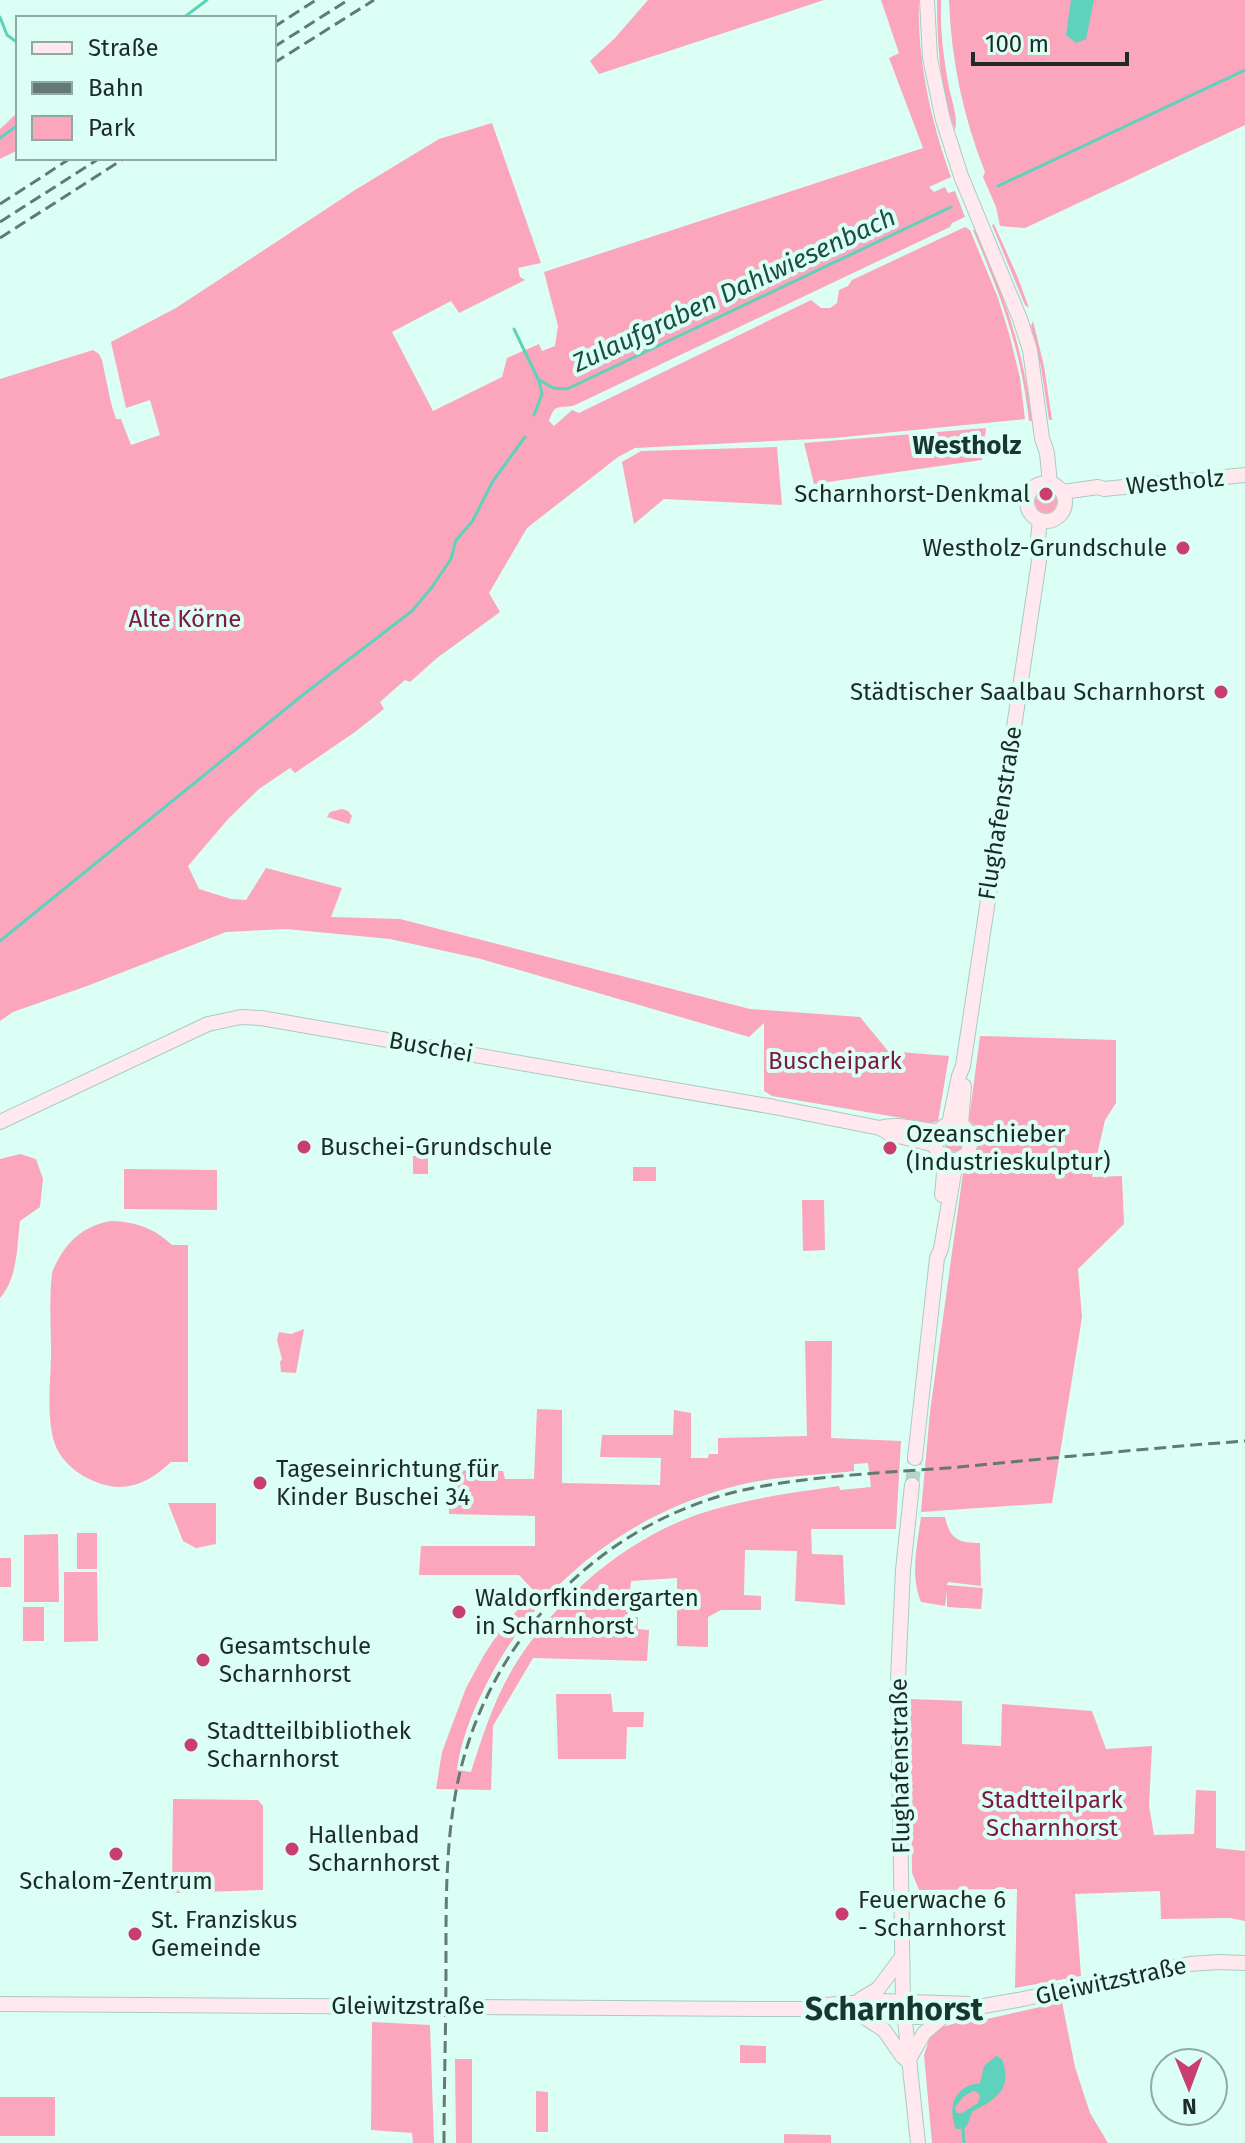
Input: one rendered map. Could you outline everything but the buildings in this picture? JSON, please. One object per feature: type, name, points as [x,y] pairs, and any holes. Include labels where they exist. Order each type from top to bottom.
[{"type":"street","name":"Flughafenstraße","points":[[915,1458],[937,1258],[941,1249],[947,1141],[963,1066],[1039,561],[1037,548],[1045,520],[1033,516],[1027,504],[1030,491],[1054,490],[1042,438],[1030,350],[961,176],[943,120],[930,58],[927,0]]},
{"type":"street","name":"Westholz","points":[[1054,490],[1104,489],[1245,475]]},
{"type":"street","points":[[1045,520],[1062,513],[1054,490]]},
{"type":"street","name":"Buschei","points":[[0,1122],[208,1024],[241,1017],[774,1107],[880,1128],[890,1134],[947,1141]]},
{"type":"street","name":"Flughafenstraße","points":[[912,1485],[903,1570],[898,1679],[903,2009],[918,2143]]},
{"type":"street","points":[[902,1957],[878,1989],[856,2008],[884,2030],[908,2061],[924,2033],[947,2014]]},
{"type":"street","name":"Gleiwitzstraße","points":[[0,2004],[815,2009],[823,2005],[947,2014],[1189,1964],[1245,1963]]},
{"type":"street","name":"Gleiwitzstraße","points":[[903,2009],[971,2004],[978,2007]]},
{"type":"green space","points":[[648,0],[824,0],[599,74],[590,61]]},
{"type":"green space","name":"Alte Körne","points":[[881,0],[919,0],[920,45],[927,90],[951,177],[929,187],[934,192],[945,187],[948,193],[955,191],[965,217],[950,227],[573,406],[557,408],[549,421],[554,426],[572,410],[579,413],[811,300],[821,308],[830,308],[837,303],[839,290],[852,280],[965,227],[970,230],[998,298],[1020,378],[1025,419],[834,438],[635,448],[618,457],[527,528],[489,593],[500,612],[410,682],[405,680],[380,702],[384,709],[355,732],[295,773],[290,768],[259,789],[188,866],[199,889],[231,899],[246,900],[266,868],[342,888],[331,917],[400,919],[750,1009],[860,1017],[888,1051],[949,1056],[938,1121],[931,1123],[772,1096],[764,1091],[764,1023],[749,1037],[481,959],[390,939],[286,929],[226,932],[13,1012],[0,1021],[0,379],[93,350],[102,360],[116,419],[121,419],[131,445],[160,435],[150,400],[126,408],[111,342],[176,308],[355,190],[439,139],[492,123],[541,263],[518,268],[520,277],[525,280],[459,313],[451,301],[392,332],[433,411],[502,377],[507,358],[539,344],[542,351],[555,346],[558,326],[544,272],[923,148],[889,58],[899,53]]},
{"type":"green space","points":[[937,0],[941,0],[943,51],[955,113],[955,130],[940,66]]},
{"type":"green space","points":[[949,0],[1245,0],[1245,125],[1025,228],[1000,226],[996,207],[983,177],[985,172],[960,88],[952,44]]},
{"type":"green space","points":[[16,114],[16,151],[0,159],[0,129]]},
{"type":"green space","points":[[994,224],[1018,278],[1029,308],[1025,305]]},
{"type":"green space","points":[[973,230],[995,277],[1011,323],[1024,370],[1032,421],[1029,421],[1021,370],[1008,323]]},
{"type":"green space","points":[[1033,321],[1052,420],[1049,420],[1031,326]]},
{"type":"green space","points":[[986,428],[982,460],[814,484],[804,443]]},
{"type":"green space","points":[[777,447],[782,505],[664,499],[634,524],[622,462],[641,451]]},
{"type":"green space","points":[[1046,491],[1054,494],[1057,502],[1054,510],[1046,513],[1038,510],[1035,502],[1038,494]]},
{"type":"green space","points":[[342,809],[352,816],[349,824],[327,817],[330,812]]},
{"type":"green space","points":[[980,1036],[1116,1040],[1116,1103],[1105,1120],[1092,1177],[1122,1176],[1124,1224],[1078,1269],[1082,1317],[1052,1503],[921,1512],[930,1412],[963,1173],[973,1163],[982,1133],[969,1120]]},
{"type":"green space","points":[[954,1132],[961,1135],[964,1142],[961,1149],[954,1152],[947,1149],[944,1142],[947,1135]]},
{"type":"green space","points":[[20,1154],[36,1159],[43,1179],[40,1207],[20,1221],[13,1271],[0,1298],[0,1159]]},
{"type":"green space","points":[[413,1156],[428,1156],[428,1174],[413,1174]]},
{"type":"green space","points":[[633,1167],[656,1167],[656,1181],[633,1181]]},
{"type":"green space","points":[[124,1169],[217,1170],[217,1210],[124,1209]]},
{"type":"green space","points":[[802,1200],[824,1200],[825,1250],[803,1251]]},
{"type":"green space","points":[[111,1221],[144,1227],[172,1245],[188,1245],[188,1462],[171,1462],[149,1479],[124,1487],[98,1483],[71,1467],[57,1449],[50,1415],[52,1273],[74,1238],[91,1227]]},
{"type":"green space","points":[[304,1329],[296,1373],[281,1372],[279,1332],[291,1334]]},
{"type":"green space","points":[[805,1341],[832,1341],[831,1438],[901,1441],[896,1529],[811,1529],[812,1554],[843,1555],[845,1605],[795,1601],[797,1551],[745,1550],[744,1595],[761,1596],[761,1610],[721,1610],[708,1617],[708,1647],[677,1646],[677,1578],[631,1581],[628,1617],[638,1617],[638,1629],[649,1630],[647,1661],[533,1658],[493,1726],[491,1790],[436,1789],[442,1752],[466,1688],[501,1629],[534,1591],[519,1575],[419,1575],[421,1546],[535,1546],[535,1516],[449,1514],[447,1470],[503,1471],[505,1479],[534,1479],[537,1409],[562,1410],[562,1483],[660,1485],[661,1458],[600,1457],[602,1435],[673,1435],[674,1410],[691,1413],[691,1458],[708,1458],[709,1454],[718,1454],[718,1438],[807,1436]],"holes":[[[868,1463],[871,1487],[840,1490],[839,1486],[713,1509],[669,1526],[619,1555],[574,1593],[535,1636],[503,1686],[471,1772],[457,1770],[473,1712],[509,1645],[559,1584],[620,1536],[690,1501],[743,1484],[854,1471],[854,1464]]]},
{"type":"green space","points":[[168,1503],[216,1503],[216,1544],[196,1548],[183,1541]]},
{"type":"green space","points":[[921,1517],[945,1517],[949,1530],[956,1538],[980,1543],[981,1586],[948,1582],[947,1585],[983,1588],[981,1609],[947,1607],[947,1591],[945,1606],[921,1602],[915,1571]]},
{"type":"green space","points":[[77,1533],[97,1533],[97,1569],[77,1569]]},
{"type":"green space","points":[[58,1534],[59,1602],[24,1602],[24,1535]]},
{"type":"green space","points":[[0,1558],[11,1558],[11,1587],[0,1587]]},
{"type":"green space","points":[[64,1572],[97,1572],[98,1641],[64,1642]]},
{"type":"green space","points":[[23,1607],[44,1607],[44,1641],[23,1641]]},
{"type":"green space","points":[[556,1694],[611,1694],[613,1712],[644,1712],[643,1727],[627,1727],[626,1759],[558,1759]]},
{"type":"green space","name":"Stadtteilpark Scharnhorst","points":[[910,1699],[962,1701],[962,1744],[1001,1746],[1002,1704],[1092,1711],[1106,1749],[1152,1746],[1149,1805],[1154,1835],[1194,1834],[1196,1790],[1216,1791],[1216,1848],[1245,1851],[1245,1921],[1230,1918],[1161,1919],[1160,1891],[1075,1894],[1081,1976],[1015,1988],[1017,1889],[919,1890],[912,1873]]},
{"type":"green space","points":[[173,1799],[258,1800],[263,1806],[263,1890],[172,1893]]},
{"type":"green space","points":[[1062,2002],[1075,2067],[1090,2113],[1108,2143],[932,2143],[924,2055],[930,2037],[942,2027],[956,2023]]},
{"type":"green space","points":[[372,2022],[430,2025],[434,2143],[413,2143],[412,2133],[371,2130]]},
{"type":"green space","points":[[740,2045],[766,2046],[766,2063],[740,2063]]},
{"type":"green space","points":[[455,2059],[472,2059],[472,2143],[456,2143]]},
{"type":"green space","points":[[536,2091],[548,2092],[548,2132],[536,2132]]},
{"type":"green space","points":[[0,2097],[55,2097],[55,2136],[0,2136]]},
{"type":"green space","points":[[784,2134],[831,2135],[831,2143],[784,2143]]},
{"type":"shaded area","points":[[1071,0],[1094,0],[1086,39],[1076,43],[1066,35]]},
{"type":"shaded area","points":[[996,2056],[1002,2059],[1004,2086],[995,2098],[972,2112],[967,2126],[956,2129],[952,2111],[955,2099],[962,2090],[980,2083],[984,2066]],"holes":[[[977,2092],[980,2096],[978,2103],[957,2113],[955,2108],[963,2097]]]},
{"type":"waterway","points":[[186,16],[207,0]]},
{"type":"waterway","points":[[0,17],[7,35],[16,42]]},
{"type":"waterway","name":"Zulaufgraben Dahlwiesenbach","points":[[998,186],[1245,70]]},
{"type":"waterway","points":[[0,138],[16,126]]},
{"type":"waterway","name":"Zulaufgraben Dahlwiesenbach","points":[[514,329],[538,379],[553,388],[567,389],[951,207]]},
{"type":"waterway","name":"Alte Körne","points":[[534,415],[542,394],[539,381]]},
{"type":"waterway","name":"Alte Körne","points":[[0,941],[304,694],[412,611],[451,559],[456,540],[472,522],[493,481],[525,437]]},
{"type":"waterway","points":[[963,2129],[964,2143]]},
{"type":"tunnel","points":[[912,1485],[915,1458]]},
{"type":"railway","points":[[276,26],[316,0]]},
{"type":"railway","points":[[276,46],[348,0]]},
{"type":"railway","points":[[276,62],[374,0]]},
{"type":"railway","points":[[0,204],[68,160]]},
{"type":"railway","points":[[0,222],[97,160]]},
{"type":"railway","points":[[0,238],[122,160]]},
{"type":"railway","points":[[444,2143],[447,1869],[451,1820],[460,1772],[476,1722],[498,1675],[526,1632],[560,1592],[599,1558],[642,1530],[689,1507],[739,1491],[849,1475],[1245,1441]]},
{"type":"place","name":"Scharnhorst-Denkmal","points":[[1046,494]]},
{"type":"place","name":"Westholz-Grundschule","points":[[1183,548]]},
{"type":"place","name":"Städtischer Saalbau Scharnhorst","points":[[1221,692]]},
{"type":"place","name":"Buschei-Grundschule","points":[[304,1147]]},
{"type":"place","name":"Ozeanschieber (Industrieskulptur)","points":[[890,1148]]},
{"type":"place","name":"Tageseinrichtung für Kinder Buschei 34","points":[[260,1483]]},
{"type":"place","name":"Waldorfkindergarten in Scharnhorst","points":[[459,1612]]},
{"type":"place","name":"Gesamtschule Scharnhorst","points":[[203,1660]]},
{"type":"place","name":"Stadtteilbibliothek Scharnhorst","points":[[191,1745]]},
{"type":"place","name":"Hallenbad Scharnhorst","points":[[292,1849]]},
{"type":"place","name":"Schalom-Zentrum","points":[[116,1854]]},
{"type":"place","name":"Feuerwache 6 - Scharnhorst","points":[[842,1914]]},
{"type":"place","name":"St. Franziskus Gemeinde","points":[[135,1934]]},
{"type":"district","name":"Westholz","points":[[967,445]]},
{"type":"district","name":"Scharnhorst","points":[[894,2009]]},
{"type":"park label","name":"Buscheipark","points":[[835,1061]]}]
